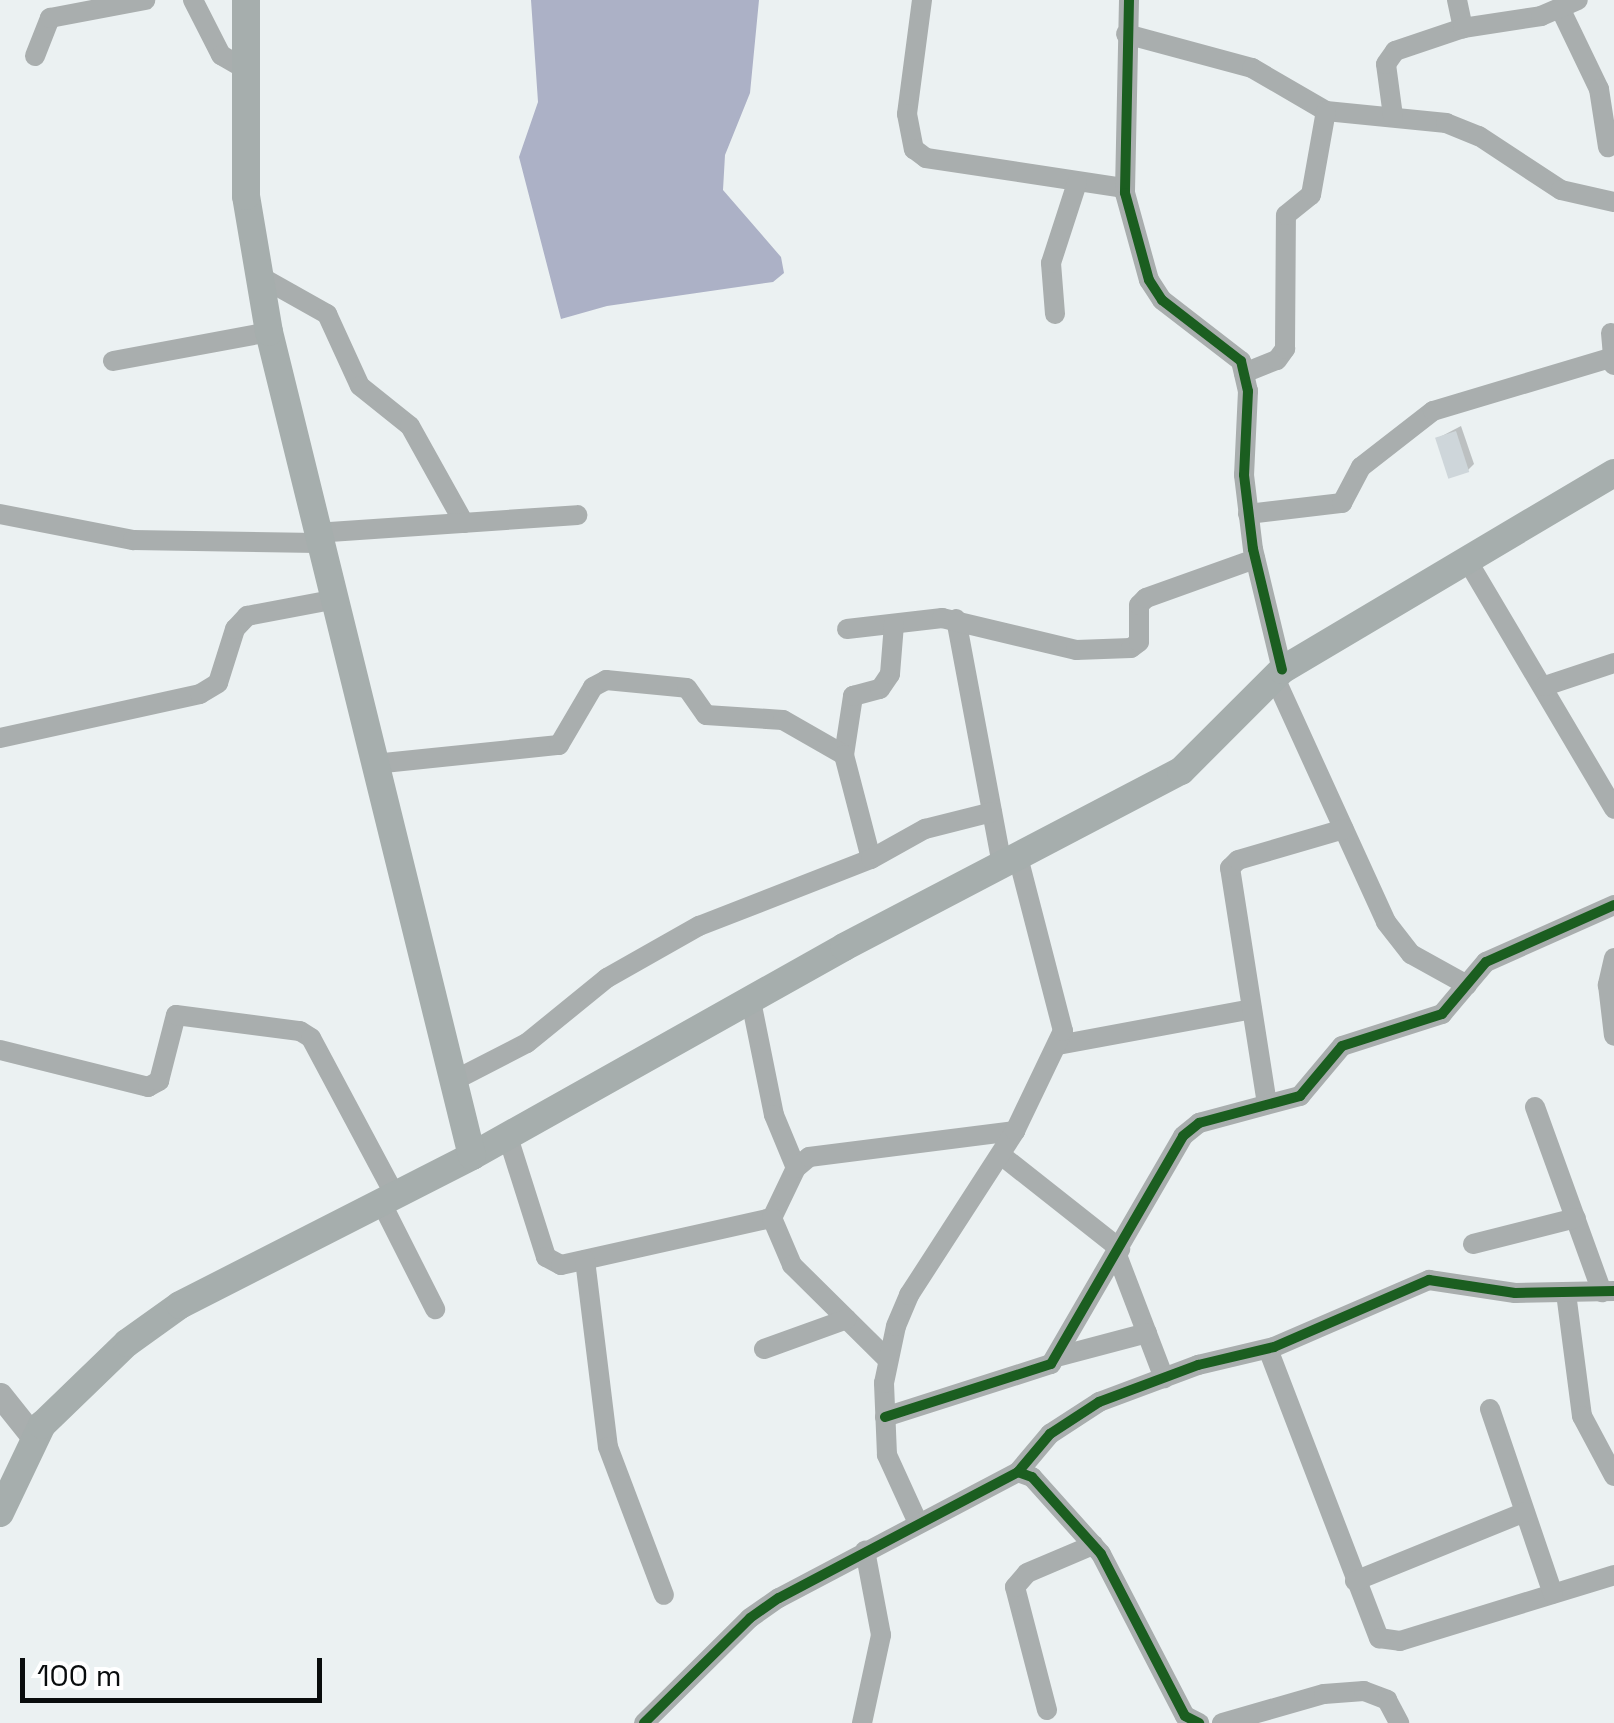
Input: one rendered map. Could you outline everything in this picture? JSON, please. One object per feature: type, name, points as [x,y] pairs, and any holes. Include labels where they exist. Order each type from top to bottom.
[{"type":"main road","points":[[246,0],[246,196],[269,332],[316,538],[472,1156]]},
{"type":"main road","points":[[0,1513],[36,1438],[83,1380],[180,1305],[472,1156],[751,1001],[1181,772],[1278,673],[1614,474]]},
{"type":"street","points":[[35,56],[50,18],[145,0]]},
{"type":"street","points":[[193,0],[221,55],[245,69]]},
{"type":"street","points":[[922,0],[907,114],[914,149],[926,158],[1125,188]]},
{"type":"street","points":[[1129,0],[1125,188],[1149,280],[1162,300],[1231,348],[1244,373],[1248,514],[1278,673],[1344,829],[1397,940],[1466,985]]},
{"type":"street","points":[[1457,0],[1463,28]]},
{"type":"street","points":[[1392,116],[1388,56],[1463,28],[1569,4],[1600,89],[1608,147]]},
{"type":"street","points":[[1126,34],[1252,68],[1326,111],[1446,123],[1479,136],[1561,190],[1614,202]]},
{"type":"street","points":[[1244,373],[1277,360],[1285,349],[1286,215],[1311,194],[1326,111]]},
{"type":"street","points":[[1055,314],[1050,263],[1077,182]]},
{"type":"street","points":[[260,277],[327,314],[360,386],[410,426],[464,522]]},
{"type":"street","points":[[114,361],[269,332]]},
{"type":"street","points":[[1611,334],[1614,365]]},
{"type":"street","points":[[1248,514],[1342,502],[1361,467],[1433,411],[1613,358]]},
{"type":"street","points":[[0,514],[133,540],[316,538],[577,515]]},
{"type":"street","points":[[847,629],[956,620],[1076,650],[1131,648],[1139,642],[1139,606],[1146,598],[1255,560]]},
{"type":"street","points":[[1467,560],[1612,801]]},
{"type":"street","points":[[0,738],[213,687],[235,629],[247,616],[332,600]]},
{"type":"street","points":[[918,1523],[886,1455],[888,1360],[908,1294],[1015,1131],[1058,1045],[1061,1010],[992,812],[956,620]]},
{"type":"street","points":[[871,859],[844,755],[853,696],[880,689],[890,674],[894,624]]},
{"type":"street","points":[[1545,686],[1614,663]]},
{"type":"street","points":[[374,764],[559,745],[594,687],[606,680],[687,688],[706,715],[783,720],[844,755]]},
{"type":"street","points":[[454,1080],[527,1043],[607,978],[698,926],[871,859],[925,830],[992,812]]},
{"type":"street","points":[[1267,1104],[1232,863],[1344,829]]},
{"type":"street","points":[[1060,1356],[1183,1136],[1220,1113],[1300,1096],[1342,1046],[1442,1014],[1486,962],[1614,905]]},
{"type":"street","points":[[1614,958],[1608,985],[1614,1036]]},
{"type":"street","points":[[751,1001],[774,1115],[796,1168]]},
{"type":"street","points":[[1058,1045],[1252,1009]]},
{"type":"street","points":[[0,1050],[148,1087],[159,1081],[176,1015],[300,1031],[389,1200],[436,1310]]},
{"type":"street","points":[[644,1723],[750,1618],[865,1550],[1018,1472],[1050,1434],[1100,1402],[1164,1378],[1268,1348],[1429,1280],[1515,1294],[1608,1291],[1576,1218],[1536,1107]]},
{"type":"street","points":[[888,1360],[792,1265],[772,1218],[796,1168],[809,1157],[1015,1131]]},
{"type":"street","points":[[508,1136],[546,1258],[561,1265],[772,1218]]},
{"type":"street","points":[[1000,1155],[1119,1252],[1164,1378]]},
{"type":"street","points":[[1473,1244],[1576,1218]]},
{"type":"street","points":[[585,1260],[608,1447],[664,1595]]},
{"type":"street","points":[[1566,1293],[1582,1416],[1614,1476]]},
{"type":"street","points":[[764,1349],[847,1319]]},
{"type":"street","points":[[885,1416],[1040,1371],[1060,1356],[1147,1332]]},
{"type":"street","points":[[1268,1348],[1373,1630],[1390,1642],[1614,1575]]},
{"type":"street","points":[[0,1395],[36,1438]]},
{"type":"street","points":[[1490,1409],[1553,1594]]},
{"type":"street","points":[[1018,1472],[1032,1477],[1094,1545],[1133,1606],[1145,1644],[1184,1716],[1199,1723]]},
{"type":"street","points":[[1355,1581],[1525,1512]]},
{"type":"street","points":[[1048,1710],[1015,1588],[1027,1573],[1094,1545]]},
{"type":"street","points":[[862,1723],[881,1634],[865,1550]]},
{"type":"street","points":[[1222,1723],[1324,1694],[1364,1690],[1387,1700],[1400,1723]]},
{"type":"water","points":[[531,0],[759,0],[750,93],[725,155],[723,190],[781,257],[784,273],[773,282],[607,306],[561,319],[519,157],[538,102]]},
{"type":"building","points":[[1456,431],[1469,472],[1448,479],[1435,438]]},
{"type":"cycle path","points":[[1129,0],[1125,193],[1149,280],[1162,300],[1241,361],[1248,391],[1244,475],[1253,549],[1282,670]]},
{"type":"cycle path","points":[[885,1417],[1051,1364],[1183,1136],[1199,1123],[1300,1096],[1342,1046],[1442,1014],[1486,962],[1614,905]]},
{"type":"cycle path","points":[[1018,1472],[1050,1434],[1099,1402],[1198,1365],[1274,1347],[1429,1280],[1515,1293],[1614,1291]]},
{"type":"cycle path","points":[[644,1723],[750,1618],[779,1598],[1018,1472],[1032,1477],[1101,1554],[1185,1716],[1199,1723]]}]
